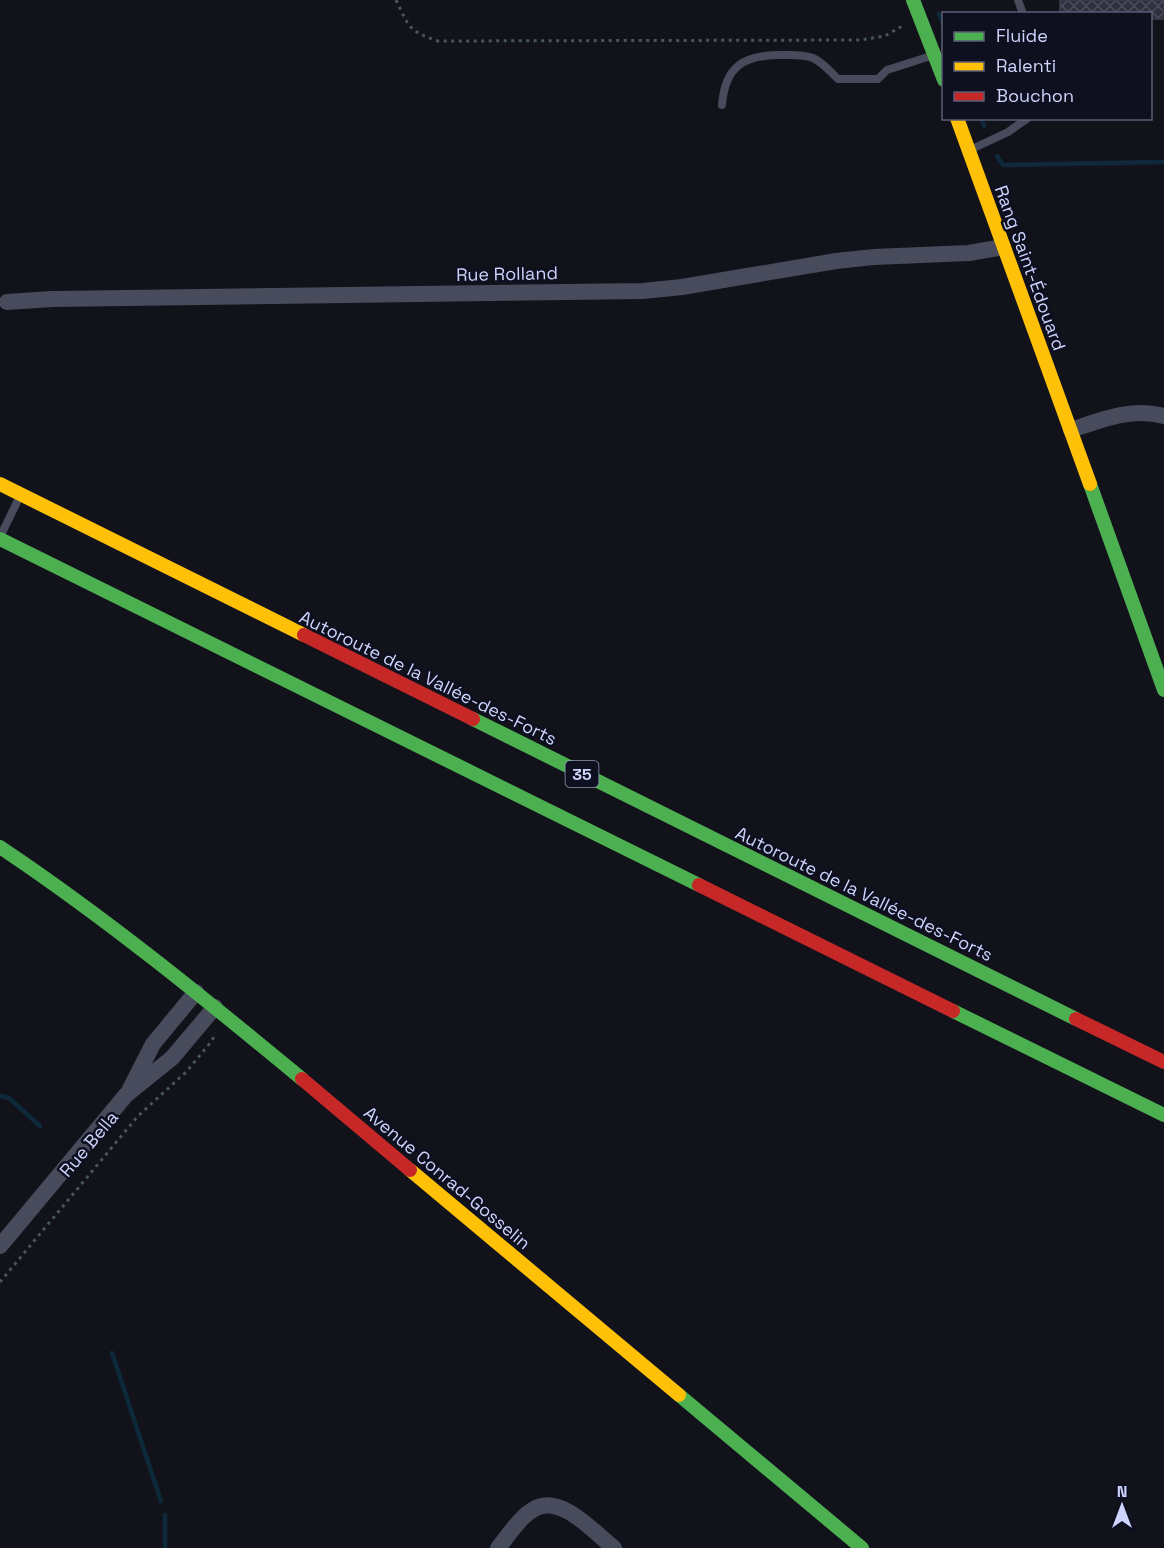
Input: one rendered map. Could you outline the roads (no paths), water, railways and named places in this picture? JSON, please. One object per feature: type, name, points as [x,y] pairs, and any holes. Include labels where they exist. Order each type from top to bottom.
[{"type":"main road","points":[[915,5],[942,75]]},
{"type":"main road","name":"Rang Saint-Édouard","points":[[958,120],[1164,690]]},
{"type":"main road","name":"Autoroute de la Vallée-des-Forts","points":[[0,484],[1164,1062]]},
{"type":"main road","points":[[0,538],[1164,1115]]},
{"type":"main road","name":"Avenue Conrad-Gosselin","points":[[0,847],[100,916],[215,1007],[862,1548]]},
{"type":"street","name":"Rue Rolland","points":[[7,302],[52,299],[635,291],[682,287],[836,261],[969,253],[1003,247]]},
{"type":"street","points":[[1071,430],[1131,413],[1164,416]]},
{"type":"street","name":"Rue Bella","points":[[0,1246],[126,1095],[153,1044],[196,992]]},
{"type":"street","name":"Rue Bella","points":[[126,1095],[172,1059],[215,1007]]},
{"type":"street","points":[[498,1548],[521,1520],[537,1508],[553,1505],[569,1511],[614,1548]]},
{"type":"lane","points":[[722,105],[723,89],[727,79],[737,67],[754,56],[807,57],[816,59],[838,79],[878,79],[887,70],[934,55]]},
{"type":"lane","points":[[969,151],[1008,132],[1025,120]]},
{"type":"lane","points":[[0,538],[21,495]]},
{"type":"waterway","points":[[939,14],[942,21]]},
{"type":"waterway","points":[[982,120],[984,126]]},
{"type":"waterway","points":[[997,156],[1003,165],[1164,162]]},
{"type":"waterway","points":[[0,1096],[9,1098],[40,1126]]},
{"type":"waterway","points":[[112,1353],[161,1501]]},
{"type":"waterway","points":[[165,1515],[165,1548]]}]
